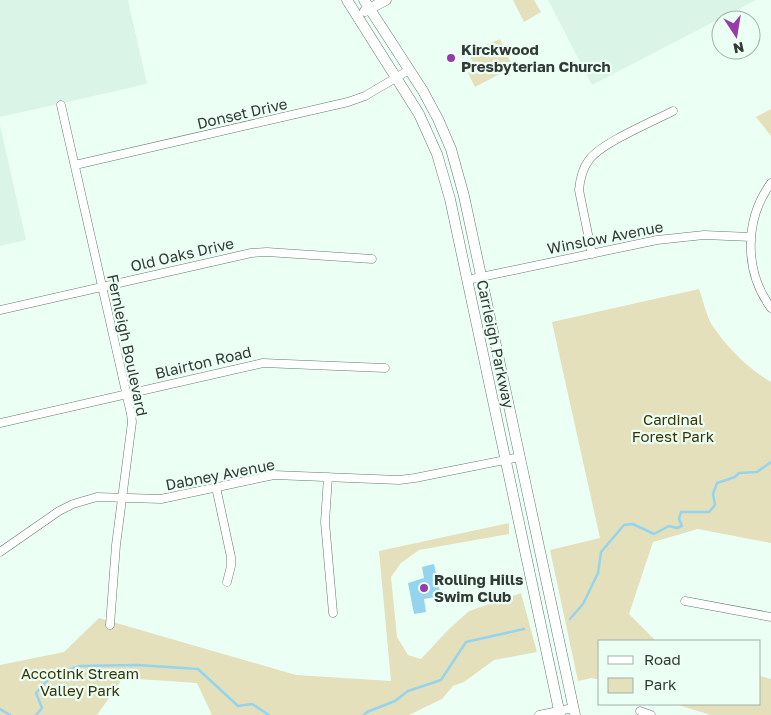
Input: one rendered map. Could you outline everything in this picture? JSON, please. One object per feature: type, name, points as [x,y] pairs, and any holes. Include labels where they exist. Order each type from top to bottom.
[{"type":"street","name":"Carrleigh Parkway","points":[[347,0],[419,114],[437,154],[450,199],[560,713]]},
{"type":"street","points":[[357,16],[367,4],[386,0]]},
{"type":"street","name":"Carrleigh Parkway","points":[[367,4],[432,107],[451,149],[464,196],[574,712]]},
{"type":"street","name":"Donset Drive","points":[[75,165],[338,105],[365,96],[409,70]]},
{"type":"street","name":"Fernleigh Boulevard","points":[[61,105],[132,422],[122,497],[110,625]]},
{"type":"street","points":[[592,254],[579,190],[580,180],[586,165],[601,149],[673,112]]},
{"type":"street","points":[[771,183],[759,204],[752,224],[751,237],[753,267],[762,293],[771,308]]},
{"type":"street","name":"Winslow Avenue","points":[[467,280],[684,236],[751,237]]},
{"type":"street","name":"Old Oaks Drive","points":[[0,310],[251,253],[372,259]]},
{"type":"street","name":"Blairton Road","points":[[0,423],[263,363],[385,368]]},
{"type":"street","name":"Dabney Avenue","points":[[0,552],[73,504],[97,497],[161,499],[274,475],[399,480],[520,457]]},
{"type":"street","points":[[328,476],[325,522],[333,612]]},
{"type":"street","points":[[216,487],[231,558],[227,582]]},
{"type":"street","points":[[685,601],[771,617]]},
{"type":"street","points":[[640,711],[651,715]]},
{"type":"street","points":[[539,715],[574,712]]},
{"type":"shaded area","points":[[0,0],[128,0],[147,84],[0,117]]},
{"type":"shaded area","points":[[548,0],[756,0],[737,10],[711,10],[711,23],[592,85]]},
{"type":"shaded area","points":[[0,125],[26,240],[0,246]]},
{"type":"green space","points":[[513,0],[534,0],[541,12],[524,22]]},
{"type":"green space","points":[[500,39],[513,67],[475,87],[468,73],[476,68],[469,55],[463,58],[460,53],[465,44],[481,47]]},
{"type":"green space","points":[[771,109],[771,136],[756,117]]},
{"type":"green space","name":"Cardinal Forest Park","points":[[699,289],[708,317],[724,342],[755,371],[771,382],[771,543],[698,529],[653,542],[629,614],[655,640],[598,640],[598,680],[592,678],[578,681],[550,550],[600,538],[552,322]]},
{"type":"green space","name":"Accotink Stream Valley Park","points":[[509,523],[509,534],[419,550],[401,563],[391,577],[397,637],[408,655],[421,659],[469,611],[521,593],[537,652],[494,660],[464,682],[453,686],[442,699],[409,715],[212,715],[197,683],[123,678],[97,715],[0,715],[0,665],[64,652],[99,618],[296,675],[391,681],[379,551]]},
{"type":"green space","points":[[761,676],[771,679],[771,715],[711,715],[678,705],[761,705]]},
{"type":"water","points":[[434,564],[441,596],[424,599],[426,612],[414,614],[408,583],[424,578],[422,567]]},
{"type":"waterway","points":[[570,619],[583,604],[598,573],[601,552],[624,525],[633,524],[654,534],[669,526],[677,528],[682,526],[679,519],[681,512],[709,512],[715,505],[713,494],[717,483],[735,477],[739,473],[757,472],[771,462]]},
{"type":"waterway","points":[[364,715],[395,701],[408,691],[441,680],[466,642],[524,629]]},
{"type":"waterway","points":[[36,715],[42,708],[36,693],[52,675],[80,666],[137,665],[198,669],[238,706],[252,704],[269,715]]},
{"type":"waterway","points":[[0,709],[10,715]]},
{"type":"place","name":"Kirckwood Presbyterian Church","points":[[451,58]]},
{"type":"place","name":"Rolling Hills Swim Club","points":[[424,588]]}]
